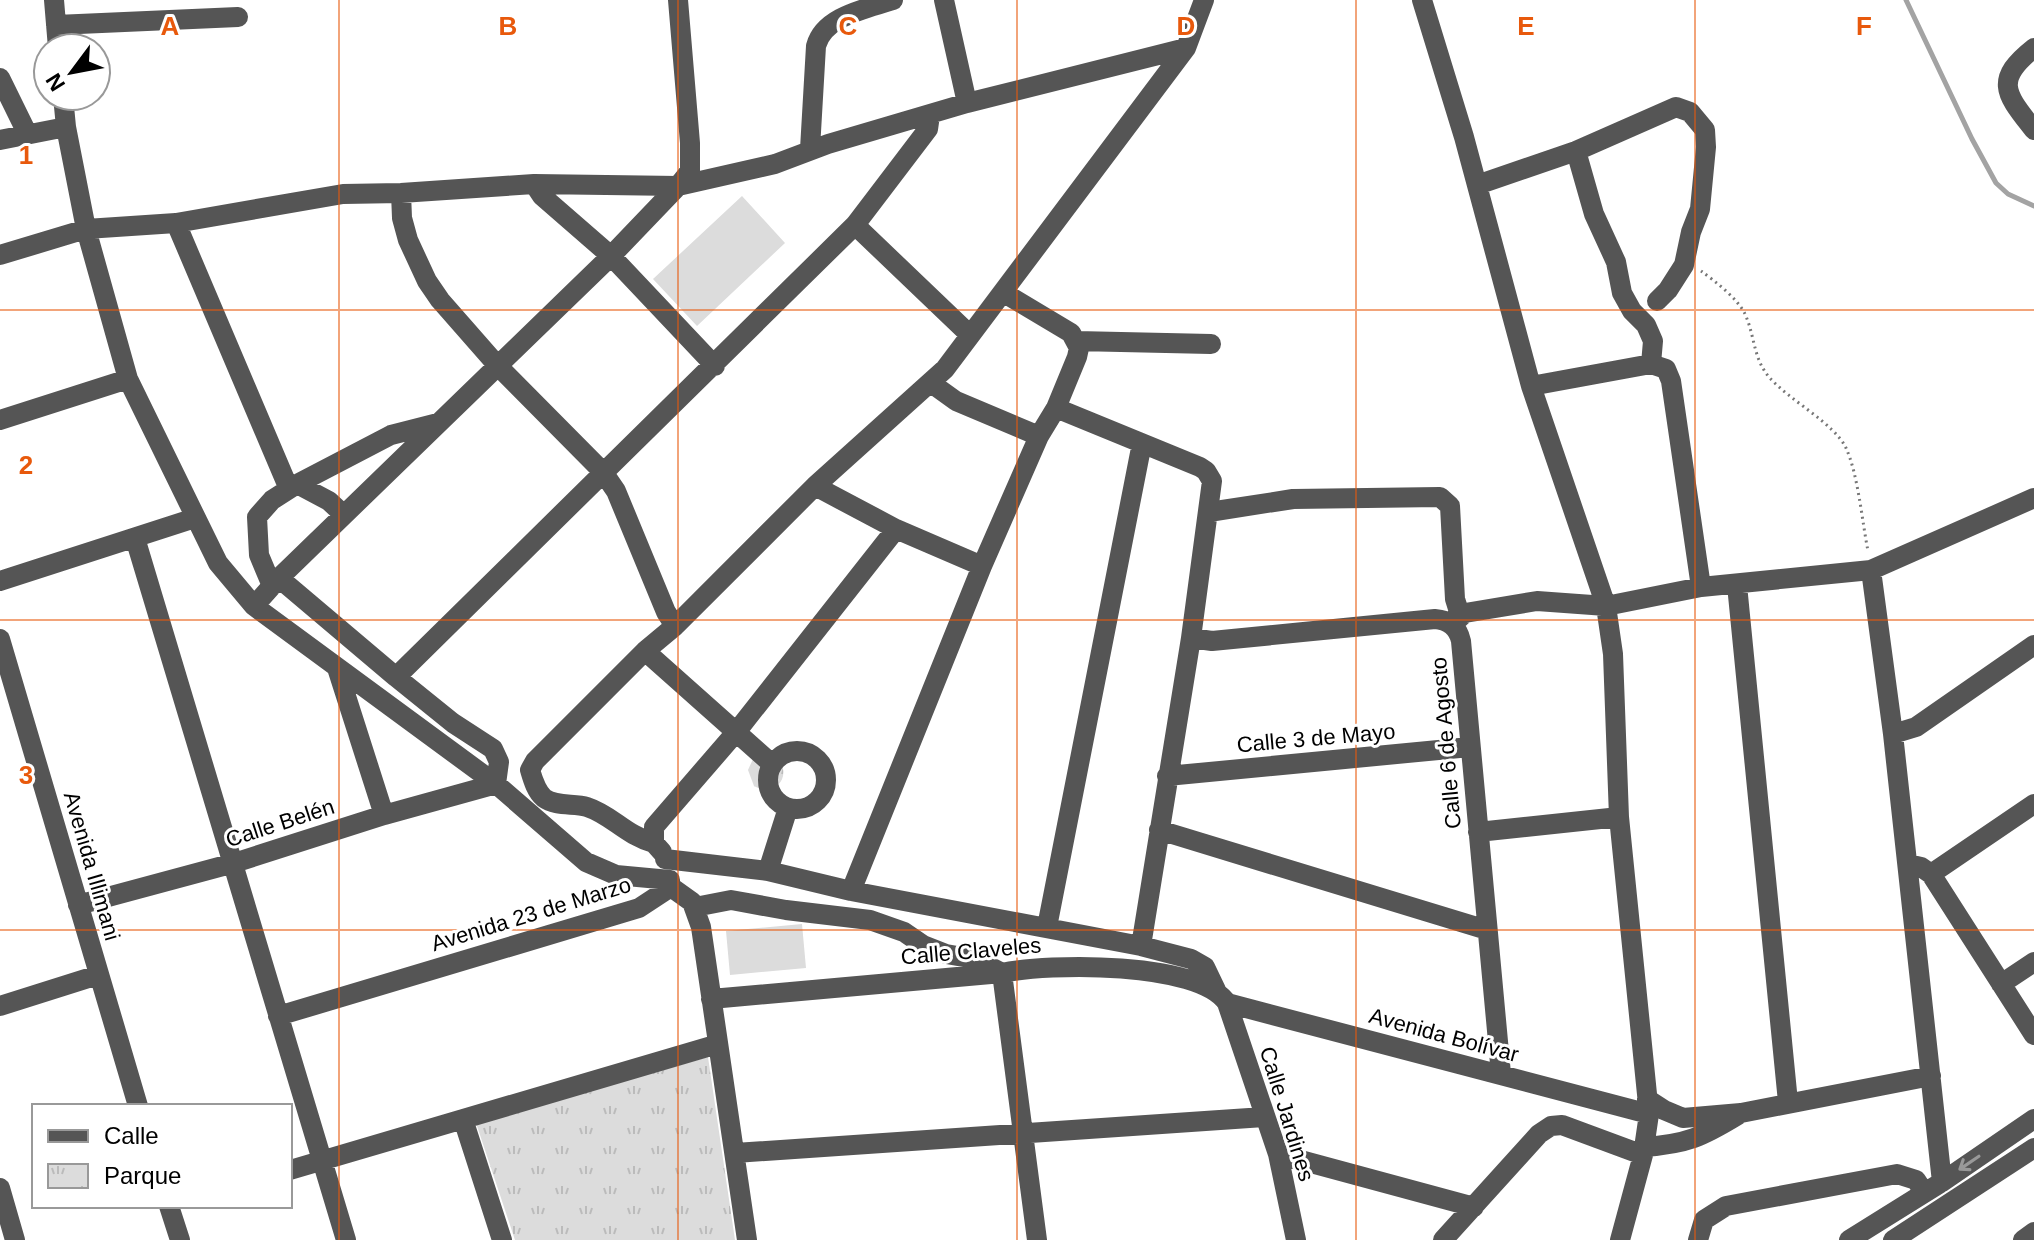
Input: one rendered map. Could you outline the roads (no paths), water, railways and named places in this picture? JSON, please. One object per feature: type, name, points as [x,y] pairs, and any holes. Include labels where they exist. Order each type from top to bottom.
[{"type":"street","points":[[54,0],[57,32]]},
{"type":"street","points":[[254,606],[275,582],[611,256],[690,171],[678,0]]},
{"type":"street","points":[[810,149],[816,46],[821,33],[835,22],[893,0]]},
{"type":"street","points":[[944,0],[967,103]]},
{"type":"street","points":[[1204,0],[1186,48],[1004,293],[931,383],[815,486],[675,626],[645,651],[535,761],[530,770],[533,783],[544,798],[555,803],[591,808],[660,851],[1141,946],[1191,959],[1205,967],[1221,996]]},
{"type":"street","points":[[1422,0],[1477,185],[1531,386],[1606,606],[1613,654],[1619,817],[1648,1107],[1644,1151],[1620,1240]]},
{"type":"street","points":[[56,25],[238,17]]},
{"type":"street","points":[[0,255],[86,229],[176,223],[343,194],[534,184],[678,186],[775,164],[810,149],[967,103],[1186,48]]},
{"type":"street","points":[[2034,48],[2023,57],[2007,85],[2009,98],[2034,130]]},
{"type":"street","points":[[0,78],[27,133]]},
{"type":"street","points":[[1477,185],[1576,151],[1676,107],[1696,117],[1705,130],[1706,147],[1700,209],[1684,265],[1657,301]]},
{"type":"street","points":[[65,112],[86,229],[128,379],[218,563],[254,606],[496,784],[594,867],[616,875],[670,884],[695,907],[701,927],[747,1240]]},
{"type":"street","points":[[396,677],[855,225],[928,129],[930,115]]},
{"type":"street","points":[[0,140],[66,127]]},
{"type":"street","points":[[1576,151],[1594,214],[1616,262],[1622,293],[1632,311],[1646,325],[1653,341],[1651,364]]},
{"type":"street","points":[[534,184],[542,196],[611,256],[715,366]]},
{"type":"street","points":[[401,193],[405,229],[427,281],[497,365],[603,472],[616,491],[666,612],[675,626]]},
{"type":"street","points":[[176,223],[293,486],[329,501],[344,515]]},
{"type":"street","points":[[855,225],[970,335]]},
{"type":"street","points":[[851,891],[982,566],[1077,357],[1079,348],[1071,333],[1004,293]]},
{"type":"street","points":[[1076,341],[1211,344]]},
{"type":"street","points":[[1531,386],[1651,364],[1666,369],[1671,381],[1701,587]]},
{"type":"street","points":[[0,420],[128,379]]},
{"type":"street","points":[[931,383],[956,401],[1039,436]]},
{"type":"street","points":[[1056,408],[1206,471],[1212,481],[1191,638],[1141,946]]},
{"type":"street","points":[[438,423],[391,435],[272,500],[257,517],[259,555],[275,582],[453,723],[493,749],[499,762],[496,784]]},
{"type":"street","points":[[1047,927],[1142,443]]},
{"type":"street","points":[[815,486],[896,529],[982,566]]},
{"type":"street","points":[[1209,512],[1293,499],[1440,497],[1450,506],[1456,620],[1537,601],[1606,606],[1701,587],[1871,570],[2034,498]]},
{"type":"street","points":[[0,581],[195,518]]},
{"type":"street","points":[[670,884],[654,827],[737,731],[896,529]]},
{"type":"street","points":[[135,538],[346,1240]]},
{"type":"street","points":[[1871,570],[1893,734],[1931,1076],[1933,1187]]},
{"type":"street","points":[[1737,585],[1788,1102]]},
{"type":"street","name":"Calle 6 de Agosto","points":[[1191,638],[1212,641],[1435,619],[1456,620],[1461,641],[1501,1074]]},
{"type":"street","name":"Avenida Illimani","points":[[0,639],[137,1104]]},
{"type":"street","points":[[1893,734],[1916,727],[2034,645]]},
{"type":"street","points":[[645,651],[772,764]]},
{"type":"street","points":[[337,668],[384,815]]},
{"type":"street","name":"Calle 3 de Mayo","points":[[1167,776],[1470,747]]},
{"type":"street","points":[[797,751],[815,758],[822,765],[825,785],[822,794],[807,807],[788,808],[780,804],[769,789],[768,781],[772,764],[787,752],[797,751]]},
{"type":"street","name":"Calle Belén","points":[[78,905],[234,863],[384,815],[496,784]]},
{"type":"street","points":[[1931,874],[2034,804]]},
{"type":"street","points":[[768,871],[788,808]]},
{"type":"street","points":[[1478,832],[1619,817]]},
{"type":"street","points":[[1159,830],[1487,930]]},
{"type":"street","points":[[1908,864],[1921,867],[1931,874],[2034,1035]]},
{"type":"street","name":"Avenida 23 de Marzo","points":[[278,1016],[639,908],[670,884]]},
{"type":"street","points":[[695,907],[731,900],[870,920],[904,932],[923,945],[946,954],[975,959],[1002,973],[1037,1240]]},
{"type":"street","points":[[904,932],[915,901]]},
{"type":"street","points":[[2001,984],[2034,962]]},
{"type":"street","name":"Calle Claveles","points":[[711,999],[1002,973],[1029,967],[1114,968],[1189,979],[1221,996]]},
{"type":"street","points":[[0,1006],[98,975]]},
{"type":"street","name":"Avenida Bolívar","points":[[1221,996],[1501,1074],[1664,1110],[1683,1118],[1741,1113]]},
{"type":"street","name":"Calle Jardines","points":[[1221,996],[1278,1154],[1296,1240]]},
{"type":"street","points":[[292,1169],[718,1044]]},
{"type":"street","points":[[1443,1240],[1539,1134],[1551,1126],[1562,1125],[1644,1151],[1694,1140],[1741,1113],[1931,1076]]},
{"type":"street","points":[[735,1153],[1264,1117]]},
{"type":"street","points":[[463,1119],[502,1240]]},
{"type":"street","points":[[1849,1240],[2034,1119]]},
{"type":"street","points":[[1893,1240],[2034,1148]]},
{"type":"street","points":[[1278,1154],[1474,1207]]},
{"type":"street","points":[[1698,1240],[1704,1220],[1711,1214],[1726,1206],[1759,1198],[1897,1174],[1933,1187]]},
{"type":"street","points":[[0,1188],[15,1240]]},
{"type":"street","points":[[170,1208],[180,1240]]},
{"type":"street","points":[[2023,1240],[2034,1232]]},
{"type":"waterway","points":[[1906,0],[1996,183],[2008,194],[2034,206]]}]
